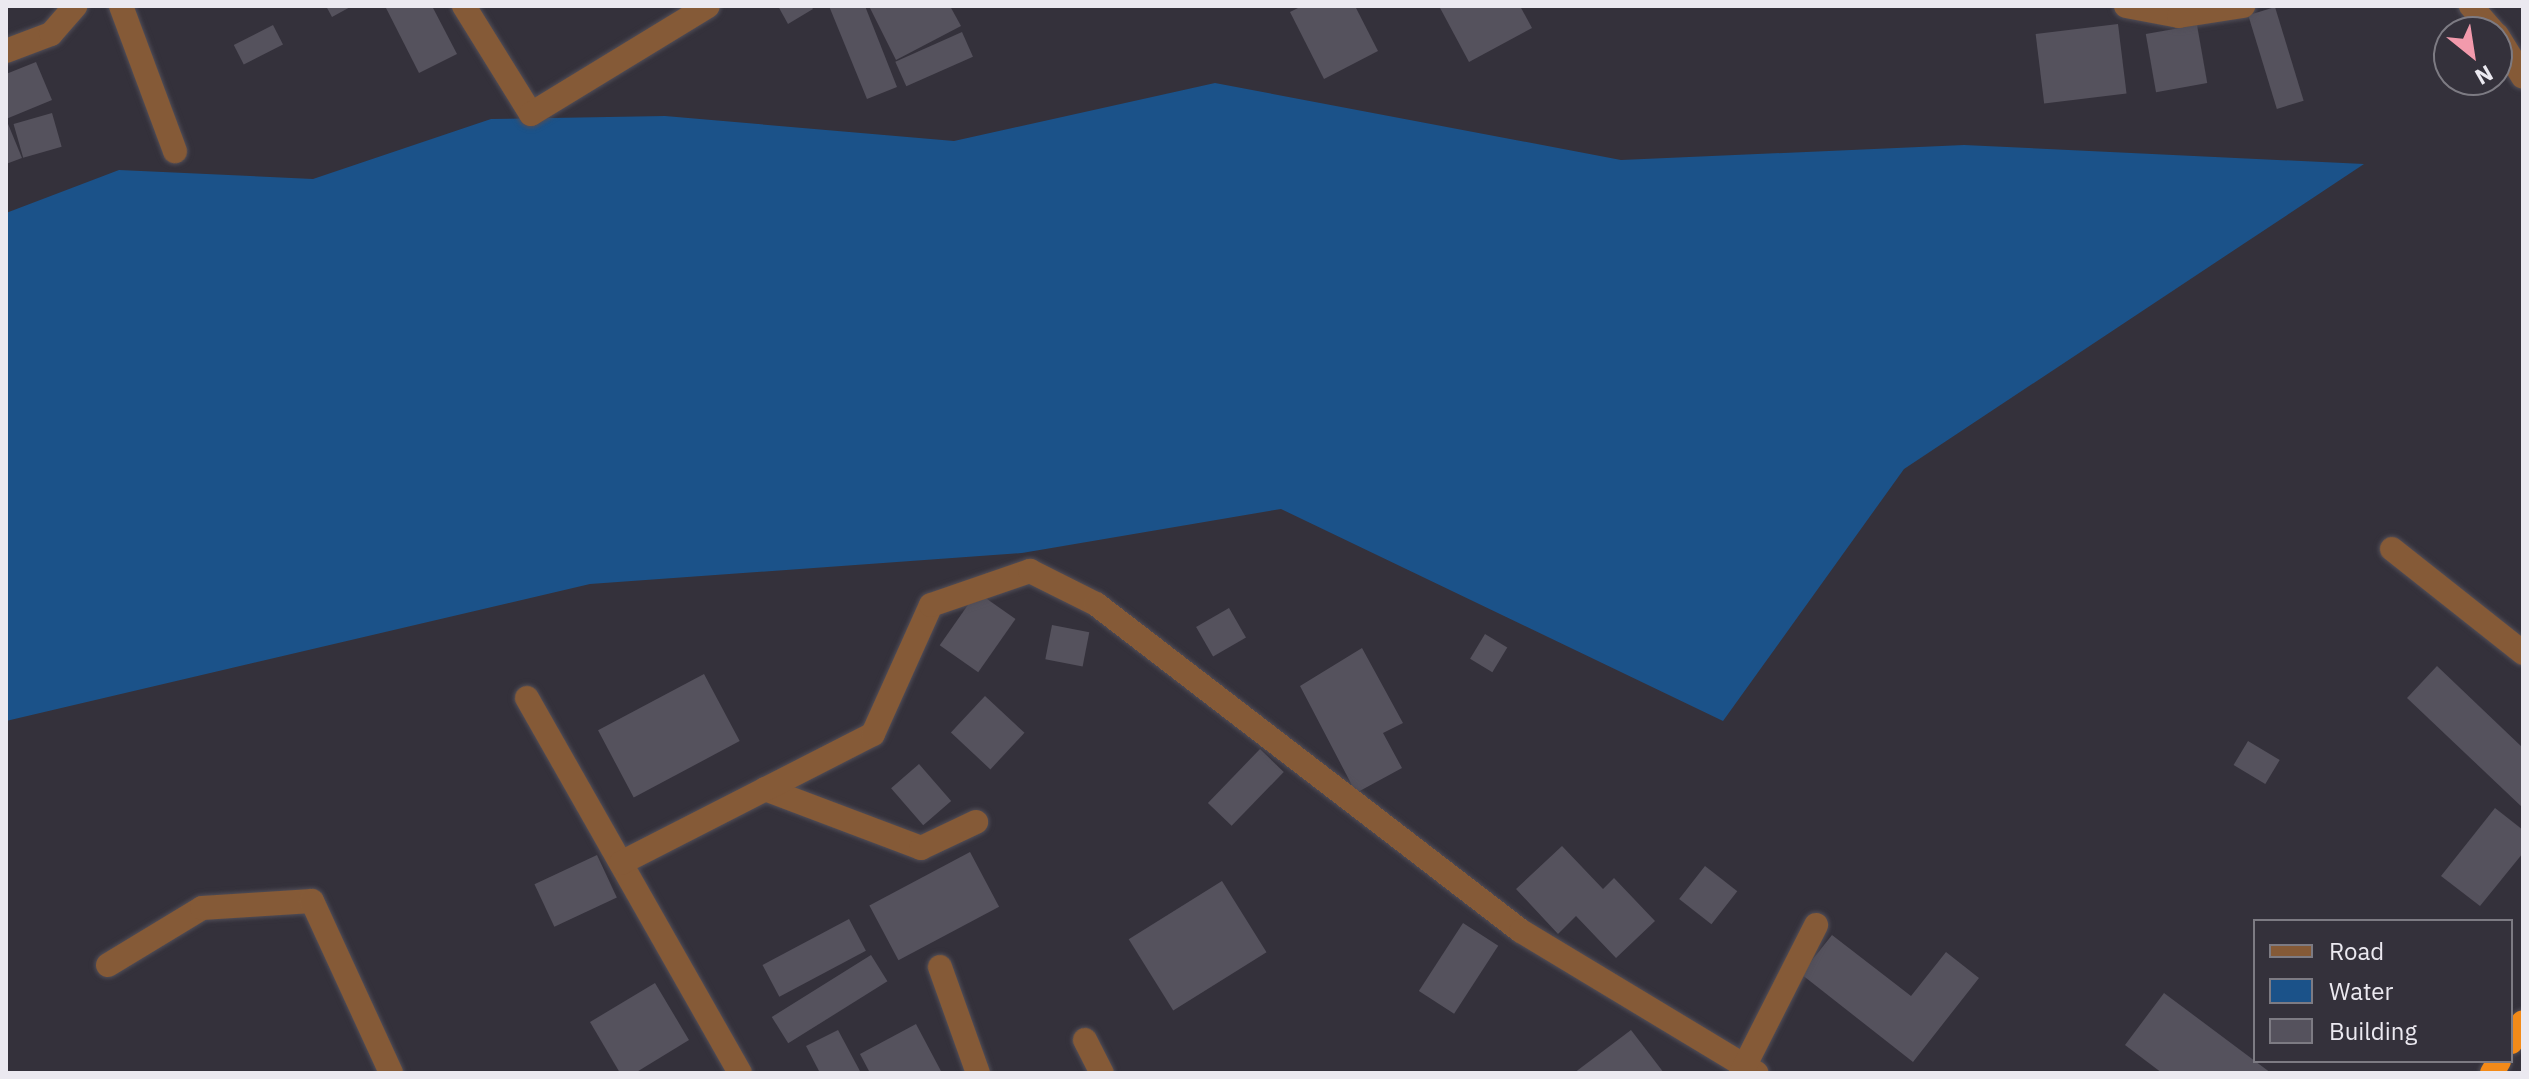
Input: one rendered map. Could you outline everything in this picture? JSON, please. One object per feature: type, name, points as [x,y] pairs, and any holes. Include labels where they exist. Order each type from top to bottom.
[{"type":"street","points":[[6,51],[51,34],[75,6]]},
{"type":"street","points":[[121,6],[175,151]]},
{"type":"street","points":[[464,6],[531,114],[708,6]]},
{"type":"street","points":[[2126,6],[2179,16],[2243,6]]},
{"type":"street","points":[[2392,549],[2523,653]]},
{"type":"street","points":[[621,863],[873,734],[931,605],[1030,571],[1096,604],[1521,931],[1747,1071],[1816,925]]},
{"type":"street","points":[[527,698],[740,1073]]},
{"type":"street","points":[[765,789],[921,848],[976,822]]},
{"type":"street","points":[[108,965],[202,908],[312,901],[391,1073]]},
{"type":"street","points":[[940,967],[978,1073]]},
{"type":"street","points":[[1085,1040],[1102,1073]]},
{"type":"water","points":[[1215,83],[1621,160],[1964,145],[2364,164],[1904,469],[1723,721],[1281,509],[1022,553],[590,584],[6,721],[6,213],[119,170],[313,179],[491,119],[665,116],[954,141]]},
{"type":"building","points":[[326,6],[352,6],[332,17]]},
{"type":"building","points":[[385,6],[432,6],[457,54],[419,73]]},
{"type":"building","points":[[778,6],[811,6],[813,9],[788,24]]},
{"type":"building","points":[[829,6],[865,6],[897,87],[867,99]]},
{"type":"building","points":[[869,6],[950,6],[961,26],[896,60]]},
{"type":"building","points":[[1302,6],[1355,6],[1378,51],[1324,79],[1290,12]]},
{"type":"building","points":[[1439,6],[1520,6],[1532,28],[1469,62]]},
{"type":"building","points":[[2275,7],[2304,101],[2277,109],[2248,15]]},
{"type":"building","points":[[2118,24],[2127,93],[2044,104],[2036,34]]},
{"type":"building","points":[[273,25],[283,45],[244,65],[234,45]]},
{"type":"building","points":[[2197,25],[2207,83],[2156,92],[2146,34]]},
{"type":"building","points":[[962,32],[973,57],[906,86],[895,62]]},
{"type":"building","points":[[36,62],[52,100],[6,119],[6,74]]},
{"type":"building","points":[[52,113],[62,147],[23,158],[14,124]]},
{"type":"building","points":[[6,119],[22,158],[6,164]]},
{"type":"building","points":[[977,592],[1016,619],[978,672],[940,645]]},
{"type":"building","points":[[1229,608],[1246,637],[1213,656],[1196,627]]},
{"type":"building","points":[[1052,625],[1089,632],[1083,667],[1045,659]]},
{"type":"building","points":[[1485,634],[1507,647],[1492,672],[1470,659]]},
{"type":"building","points":[[1362,648],[1403,723],[1383,733],[1402,768],[1356,793],[1300,686]]},
{"type":"building","points":[[2437,666],[2523,748],[2523,808],[2407,698]]},
{"type":"building","points":[[704,674],[740,741],[634,797],[598,730]]},
{"type":"building","points":[[985,696],[1024,733],[990,769],[951,733]]},
{"type":"building","points":[[2248,741],[2280,760],[2265,784],[2234,765]]},
{"type":"building","points":[[1260,749],[1284,772],[1232,826],[1208,803]]},
{"type":"building","points":[[919,764],[951,801],[923,825],[891,788]]},
{"type":"building","points":[[2495,808],[2523,830],[2523,853],[2480,906],[2441,876]]},
{"type":"building","points":[[1562,846],[1603,889],[1614,878],[1655,921],[1616,958],[1576,916],[1558,934],[1516,889]]},
{"type":"building","points":[[970,852],[999,907],[898,960],[869,906]]},
{"type":"building","points":[[597,855],[617,898],[554,927],[534,884]]},
{"type":"building","points":[[1705,866],[1737,891],[1711,924],[1679,899]]},
{"type":"building","points":[[1222,881],[1267,952],[1173,1011],[1129,939]]},
{"type":"building","points":[[849,919],[866,951],[779,997],[762,965]]},
{"type":"building","points":[[1463,923],[1498,946],[1454,1014],[1419,991]]},
{"type":"building","points":[[1832,935],[1911,996],[1946,952],[1979,978],[1913,1062],[1801,974]]},
{"type":"building","points":[[871,955],[887,981],[788,1043],[772,1017]]},
{"type":"building","points":[[655,983],[689,1040],[635,1073],[620,1073],[590,1022]]},
{"type":"building","points":[[2164,993],[2253,1060],[2253,1063],[2271,1073],[2162,1073],[2125,1045]]},
{"type":"building","points":[[916,1024],[942,1073],[870,1073],[860,1054]]},
{"type":"building","points":[[838,1030],[861,1073],[820,1073],[806,1046]]},
{"type":"building","points":[[1631,1030],[1664,1073],[1574,1073]]}]
